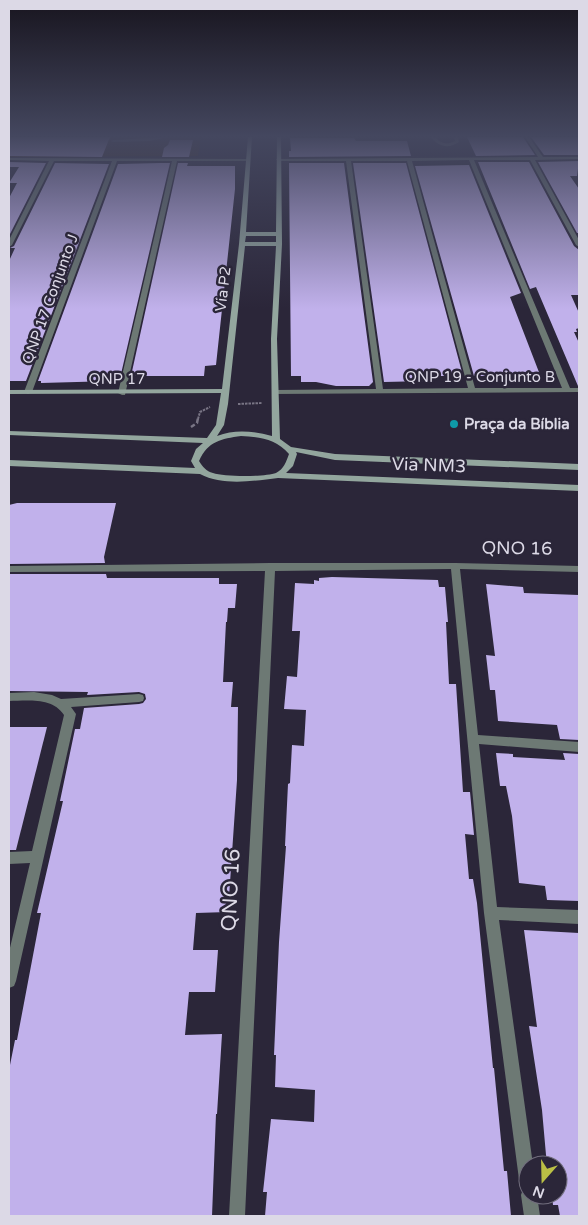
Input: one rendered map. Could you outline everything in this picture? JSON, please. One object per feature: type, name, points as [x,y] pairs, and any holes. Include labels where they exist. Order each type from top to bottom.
[{"type":"main road","name":"Via P2","points":[[202,471],[195,462],[196,455],[220,425],[224,404],[242,244],[245,194]]},
{"type":"main road","points":[[276,440],[274,339],[279,244],[278,194]]},
{"type":"main road","points":[[243,234],[279,234]]},
{"type":"main road","points":[[242,244],[279,244]]},
{"type":"main road","name":"QNP 17","points":[[9,392],[225,392]]},
{"type":"main road","points":[[9,433],[209,441],[225,435],[261,436],[276,440],[291,449],[293,459],[285,470],[278,475]]},
{"type":"main road","name":"Via NM3","points":[[291,449],[335,457],[579,468]]},
{"type":"main road","points":[[9,463],[202,471]]},
{"type":"main road","name":"Via NM3","points":[[202,471],[212,475],[232,478],[258,478],[278,475],[579,488]]},
{"type":"street","points":[[9,245],[34,194]]},
{"type":"street","name":"QNP 17 Conjunto J","points":[[28,392],[103,194]]},
{"type":"street","points":[[122,393],[167,194]]},
{"type":"street","name":"QNP 19 - Conjunto B","points":[[353,194],[380,391]]},
{"type":"street","points":[[418,194],[472,390]]},
{"type":"street","points":[[485,194],[567,390]]},
{"type":"street","points":[[552,194],[579,245]]},
{"type":"street","name":"QNP 19 - Conjunto B","points":[[275,392],[579,390]]},
{"type":"street","name":"QNO 16","points":[[237,1216],[270,566]]},
{"type":"street","name":"QNO 16","points":[[9,569],[270,566],[454,566],[579,569]]},
{"type":"street","points":[[454,566],[491,913],[524,1155]]},
{"type":"street","points":[[9,697],[37,698],[62,703],[139,698]]},
{"type":"street","points":[[9,981],[70,714],[62,703]]},
{"type":"street","points":[[473,738],[579,747]]},
{"type":"street","points":[[9,858],[37,857]]},
{"type":"street","points":[[491,913],[579,917]]},
{"type":"path","points":[[186,428],[197,423],[203,410],[224,404],[275,402]]},
{"type":"building","points":[[11,194],[30,194],[9,236],[9,198]]},
{"type":"building","points":[[40,194],[97,194],[26,381],[9,381],[9,261],[15,248],[10,248],[14,246]]},
{"type":"building","points":[[107,194],[163,194],[121,374],[115,372],[113,381],[41,383],[41,381],[38,381]]},
{"type":"building","points":[[171,194],[234,194],[216,365],[205,366],[204,376],[131,376]]},
{"type":"building","points":[[289,194],[348,194],[373,382],[369,386],[336,386],[316,382],[301,382],[301,376],[291,376]]},
{"type":"building","points":[[357,194],[414,194],[463,376],[426,376],[427,381],[384,382]]},
{"type":"building","points":[[423,194],[481,194],[521,293],[510,297],[542,380],[491,381],[490,376],[474,376]]},
{"type":"building","points":[[491,194],[546,194],[574,246],[579,250],[579,295],[571,295],[579,313],[579,328],[576,329],[577,332],[574,332],[579,343],[579,386],[536,287],[530,289]]},
{"type":"building","points":[[556,194],[579,194],[579,233],[577,233]]},
{"type":"building","points":[[17,503],[116,503],[104,557],[105,563],[9,564],[9,505]]},
{"type":"building","points":[[9,574],[106,574],[107,578],[219,578],[219,584],[237,584],[235,608],[228,608],[226,622],[223,682],[233,682],[231,707],[238,707],[237,780],[228,912],[196,913],[193,950],[218,950],[215,992],[189,992],[185,1035],[222,1034],[216,1114],[212,1216],[9,1216],[9,1070],[15,1040],[17,1040],[41,913],[37,913],[63,801],[60,801],[75,729],[80,729],[84,708],[139,704],[143,703],[146,699],[145,694],[139,692],[87,695],[88,692],[9,691]]},
{"type":"building","points":[[319,578],[438,580],[439,587],[445,587],[448,622],[446,622],[449,684],[456,684],[463,792],[470,792],[474,835],[465,834],[469,879],[473,879],[477,903],[504,1171],[507,1171],[511,1216],[265,1216],[267,1192],[263,1192],[271,1119],[314,1122],[315,1090],[275,1087],[276,1055],[274,1055],[288,784],[290,783],[292,745],[304,746],[306,710],[284,709],[287,676],[297,677],[300,631],[292,631],[295,583],[314,584],[314,580],[319,581]]},
{"type":"building","points":[[486,584],[523,587],[524,593],[579,595],[579,740],[560,739],[557,725],[498,721],[495,690],[490,690],[486,655],[495,656]]},
{"type":"building","points":[[9,727],[47,727],[16,850],[9,850]]},
{"type":"building","points":[[496,753],[513,754],[513,757],[565,760],[563,753],[579,754],[579,901],[547,900],[545,886],[519,883],[512,816],[506,786],[500,786]]},
{"type":"building","points":[[524,930],[579,933],[579,1216],[560,1216],[558,1205],[568,1205],[568,1155],[546,1155],[542,1110],[529,1026],[537,1027]]},
{"type":"place","name":"Praça da Bíblia","points":[[454,424]]}]
